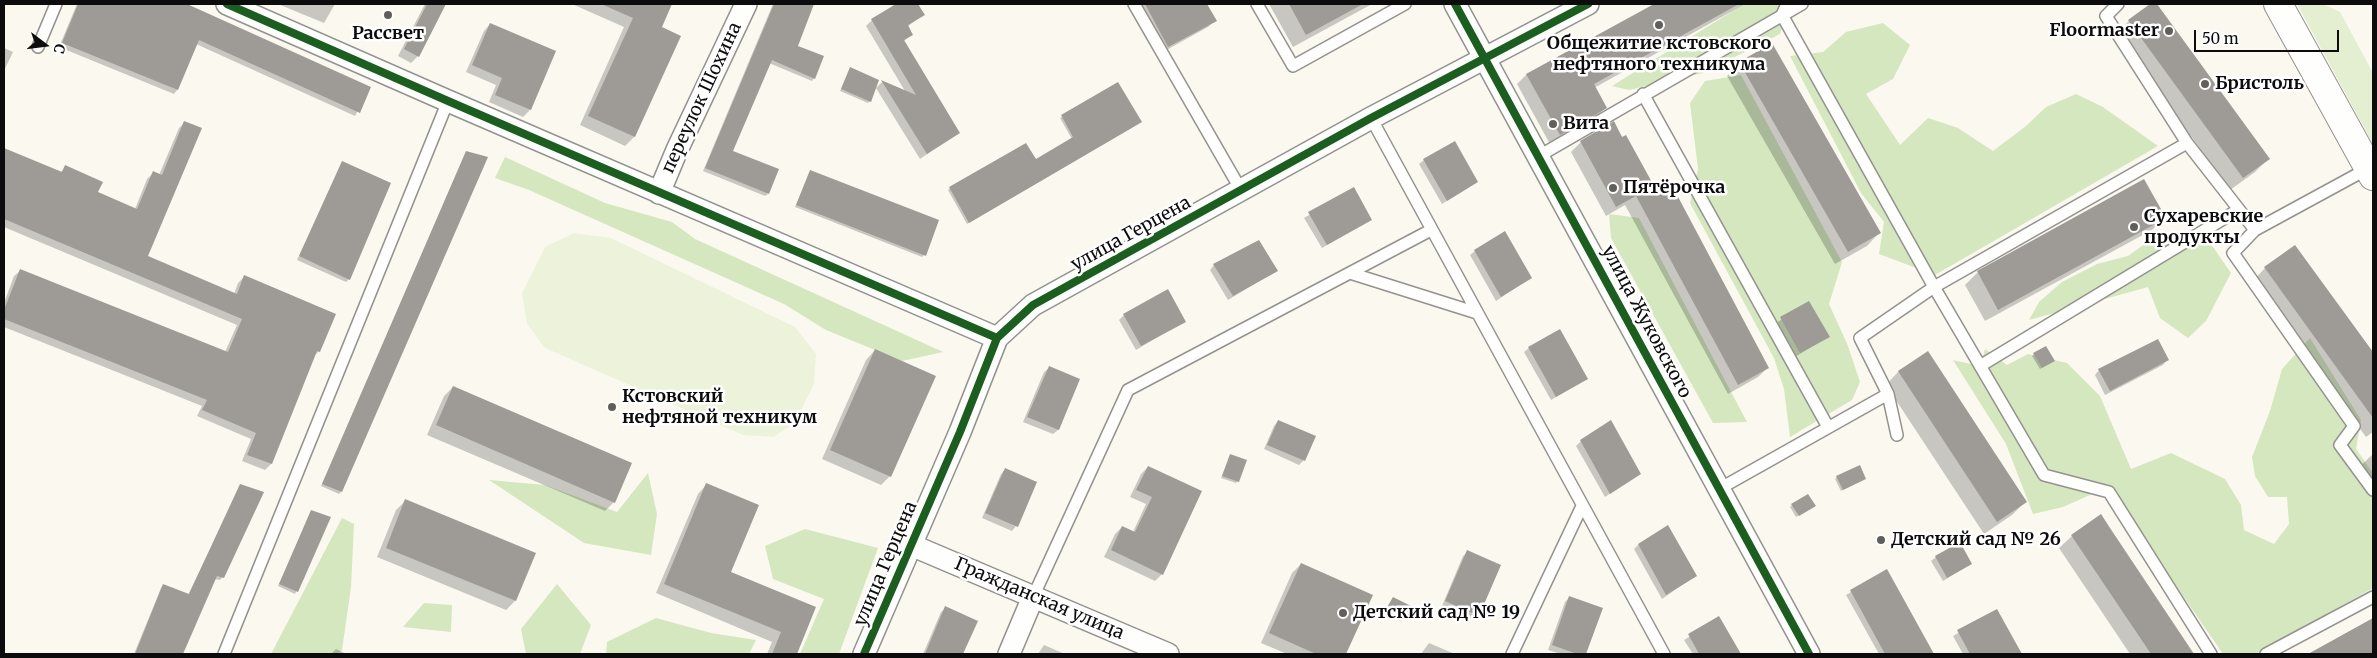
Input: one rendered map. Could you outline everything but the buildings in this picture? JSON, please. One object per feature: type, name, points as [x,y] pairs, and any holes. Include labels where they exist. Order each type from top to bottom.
[{"type":"street","points":[[227,4],[997,338]]},
{"type":"street","name":"переулок Шохина","points":[[659,193],[677,150],[746,4]]},
{"type":"street","name":"улица Жуковского","points":[[1455,4],[1809,654]]},
{"type":"street","name":"улица Герцена","points":[[864,654],[997,338],[1033,305],[1371,118],[1485,60],[1588,4]]},
{"type":"street","points":[[2278,4],[2371,172]]},
{"type":"street","name":"Гражданская улица","points":[[911,544],[1168,654]]},
{"type":"street","points":[[1009,654],[1033,597]]},
{"type":"lane","points":[[38,47],[56,4]]},
{"type":"lane","points":[[1134,4],[1241,190]]},
{"type":"lane","points":[[1257,4],[1293,66],[1405,4]]},
{"type":"lane","points":[[1539,156],[1784,9],[1802,4]]},
{"type":"lane","points":[[2106,16],[2118,4]]},
{"type":"lane","points":[[2106,16],[2130,4]]},
{"type":"lane","points":[[1784,9],[1934,286],[2044,475],[2109,492],[2211,654]]},
{"type":"lane","points":[[2106,16],[2187,143],[2255,230]]},
{"type":"lane","points":[[1643,94],[1828,427]]},
{"type":"lane","points":[[224,654],[448,101]]},
{"type":"lane","points":[[1371,118],[1664,654]]},
{"type":"lane","points":[[1897,435],[1888,394],[1860,338],[1934,286],[2187,143]]},
{"type":"lane","points":[[2371,172],[2255,230],[2233,253],[2354,426],[2340,445],[2373,490]]},
{"type":"lane","points":[[1980,366],[2238,210]]},
{"type":"lane","points":[[1033,597],[1128,390],[1431,230]]},
{"type":"lane","points":[[1350,273],[1477,313]]},
{"type":"lane","points":[[1719,489],[1888,394]]},
{"type":"lane","points":[[1512,654],[1582,506]]},
{"type":"lane","points":[[2266,654],[2373,597]]},
{"type":"green space","points":[[1744,4],[1791,4],[1780,34],[1703,73],[1629,90],[1612,86]]},
{"type":"green space","points":[[2297,4],[2323,4],[2340,12],[2373,73],[2373,144]]},
{"type":"green space","points":[[1883,23],[1910,45],[1893,79],[1866,94],[1900,145],[1928,118],[1958,128],[1993,151],[2026,126],[2046,107],[2076,94],[2103,107],[2158,146],[1935,275],[1879,254],[1884,222],[1861,193],[1790,56],[1823,52],[1846,32]]},
{"type":"green space","points":[[1741,75],[1842,262],[1829,304],[1848,346],[1860,382],[1852,400],[1790,437],[1784,389],[1774,358],[1690,203],[1698,169],[1690,103],[1705,81]]},
{"type":"green space","points":[[505,157],[605,203],[672,222],[695,239],[943,352],[902,361],[826,330],[784,304],[529,190],[495,178]]},
{"type":"green space","points":[[1609,214],[1639,218],[1747,422],[1713,423],[1611,238]]},
{"type":"green space","points":[[2195,231],[2213,247],[2231,273],[2206,321],[2188,338],[2160,318],[2148,287],[2029,320],[2039,302],[2062,282],[2097,264],[2128,256],[2153,238]]},
{"type":"green space","points":[[574,233],[611,238],[795,327],[816,354],[814,384],[795,422],[774,437],[743,435],[545,348],[527,324],[522,293],[545,247]]},
{"type":"green space","points":[[2310,338],[2361,420],[2356,449],[2373,473],[2373,588],[2256,654],[2223,654],[2108,487],[2063,507],[2033,514],[2006,444],[1953,360],[1980,366],[1985,349],[2007,365],[2028,354],[2067,363],[2100,396],[2131,469],[2171,453],[2225,479],[2241,505],[2244,530],[2274,544],[2289,524],[2287,497],[2268,497],[2255,476],[2252,457],[2270,411],[2282,369]]},
{"type":"green space","points":[[648,473],[657,514],[651,555],[584,543],[489,480],[545,485],[617,512]]},
{"type":"green space","points":[[342,518],[354,524],[351,587],[342,650],[338,654],[271,654]]},
{"type":"green space","points":[[805,529],[878,548],[839,654],[800,654],[824,599],[773,579],[765,546]]},
{"type":"green space","points":[[557,584],[591,625],[580,654],[526,654],[521,629]]},
{"type":"green space","points":[[424,603],[452,605],[451,632],[403,627]]},
{"type":"green space","points":[[656,618],[711,633],[756,640],[749,654],[606,654],[607,642]]},
{"type":"cycle path","points":[[227,4],[997,338]]},
{"type":"cycle path","points":[[1455,4],[1809,654]]},
{"type":"cycle path","points":[[864,654],[960,432],[997,338],[1033,305],[1371,118],[1588,4]]},
{"type":"place","name":"Рассвет","points":[[388,15]]},
{"type":"place","name":"Общежитие кстовского нефтяного техникума","points":[[1659,25]]},
{"type":"place","name":"Floormaster","points":[[2169,31]]},
{"type":"place","name":"Бристоль","points":[[2205,84]]},
{"type":"place","name":"Вита","points":[[1553,124]]},
{"type":"place","name":"Пятёрочка","points":[[1613,188]]},
{"type":"place","name":"Сухаревские продукты","points":[[2134,227]]},
{"type":"place","name":"Кстовский нефтяной техникум","points":[[612,407]]},
{"type":"place","name":"Детский сад № 26","points":[[1881,540]]},
{"type":"place","name":"Детский сад № 19","points":[[1343,613]]}]
